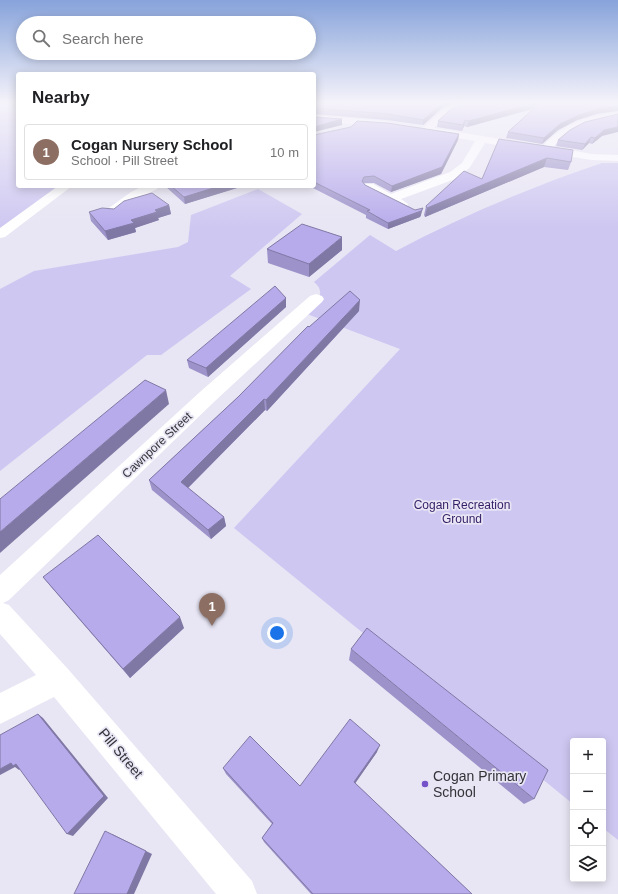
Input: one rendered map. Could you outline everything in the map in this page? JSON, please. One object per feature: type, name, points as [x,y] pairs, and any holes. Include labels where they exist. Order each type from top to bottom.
[{"type":"street","points":[[391,198],[454,176],[466,165],[479,145]]},
{"type":"street","points":[[511,145],[592,157],[618,158]]},
{"type":"street","points":[[544,150],[549,145]]},
{"type":"street","points":[[369,187],[415,211]]},
{"type":"street","points":[[0,234],[63,188]]},
{"type":"street","points":[[111,213],[134,195],[149,188]]},
{"type":"street","name":"Cawnpore Street","points":[[0,592],[208,396],[316,299]]},
{"type":"street","name":"Pill Street","points":[[0,614],[58,679],[239,894]]},
{"type":"street","points":[[0,709],[58,679]]},
{"type":"green space","points":[[0,145],[16,145],[16,188],[56,188],[0,229]]},
{"type":"green space","name":"Cogan Recreation Ground","points":[[602,163],[618,163],[618,840],[606,830],[606,738],[570,738],[570,802],[234,528],[400,349],[307,314],[319,299],[320,295],[320,290],[314,282],[370,235],[396,251],[497,203]]},
{"type":"green space","points":[[258,189],[302,214],[230,276],[251,289],[161,355],[147,355],[0,471],[0,289],[34,271],[178,247],[188,242],[191,215]]},
{"type":"building","points":[[316,145],[453,145],[442,167],[392,186],[374,176],[364,177],[362,181],[365,185],[415,210],[423,208],[421,211],[388,223],[367,211],[370,210],[316,183]]},
{"type":"building","points":[[497,145],[537,145],[573,150],[571,162],[547,158],[427,208],[426,206],[464,171],[482,179]]},
{"type":"building","points":[[173,188],[213,188],[184,197]]},
{"type":"building","points":[[152,193],[169,205],[155,210],[157,212],[131,220],[134,223],[105,231],[89,212],[102,208],[114,209],[124,201]]},
{"type":"building","points":[[302,224],[342,237],[309,264],[267,249]]},
{"type":"building","points":[[275,286],[286,298],[206,368],[187,360]]},
{"type":"building","points":[[350,291],[360,300],[266,400],[264,399],[181,482],[224,517],[208,530],[149,480],[238,397],[308,326],[309,327]]},
{"type":"building","points":[[145,380],[166,390],[0,532],[0,499]]},
{"type":"building","points":[[98,535],[180,617],[123,669],[43,577]]},
{"type":"building","points":[[367,628],[548,770],[534,799],[351,649]]},
{"type":"building","points":[[38,714],[104,796],[67,834],[16,764],[13,766],[11,763],[0,769],[0,735]]},
{"type":"building","points":[[350,719],[380,745],[354,782],[472,894],[313,894],[262,838],[273,823],[223,768],[250,736],[300,786]]},
{"type":"building","points":[[105,831],[146,851],[127,894],[74,894]]},
{"type":"place","name":"Cogan Nursery School","points":[[212,626]]},
{"type":"place","name":"Cogan Primary School","points":[[425,784]]}]
